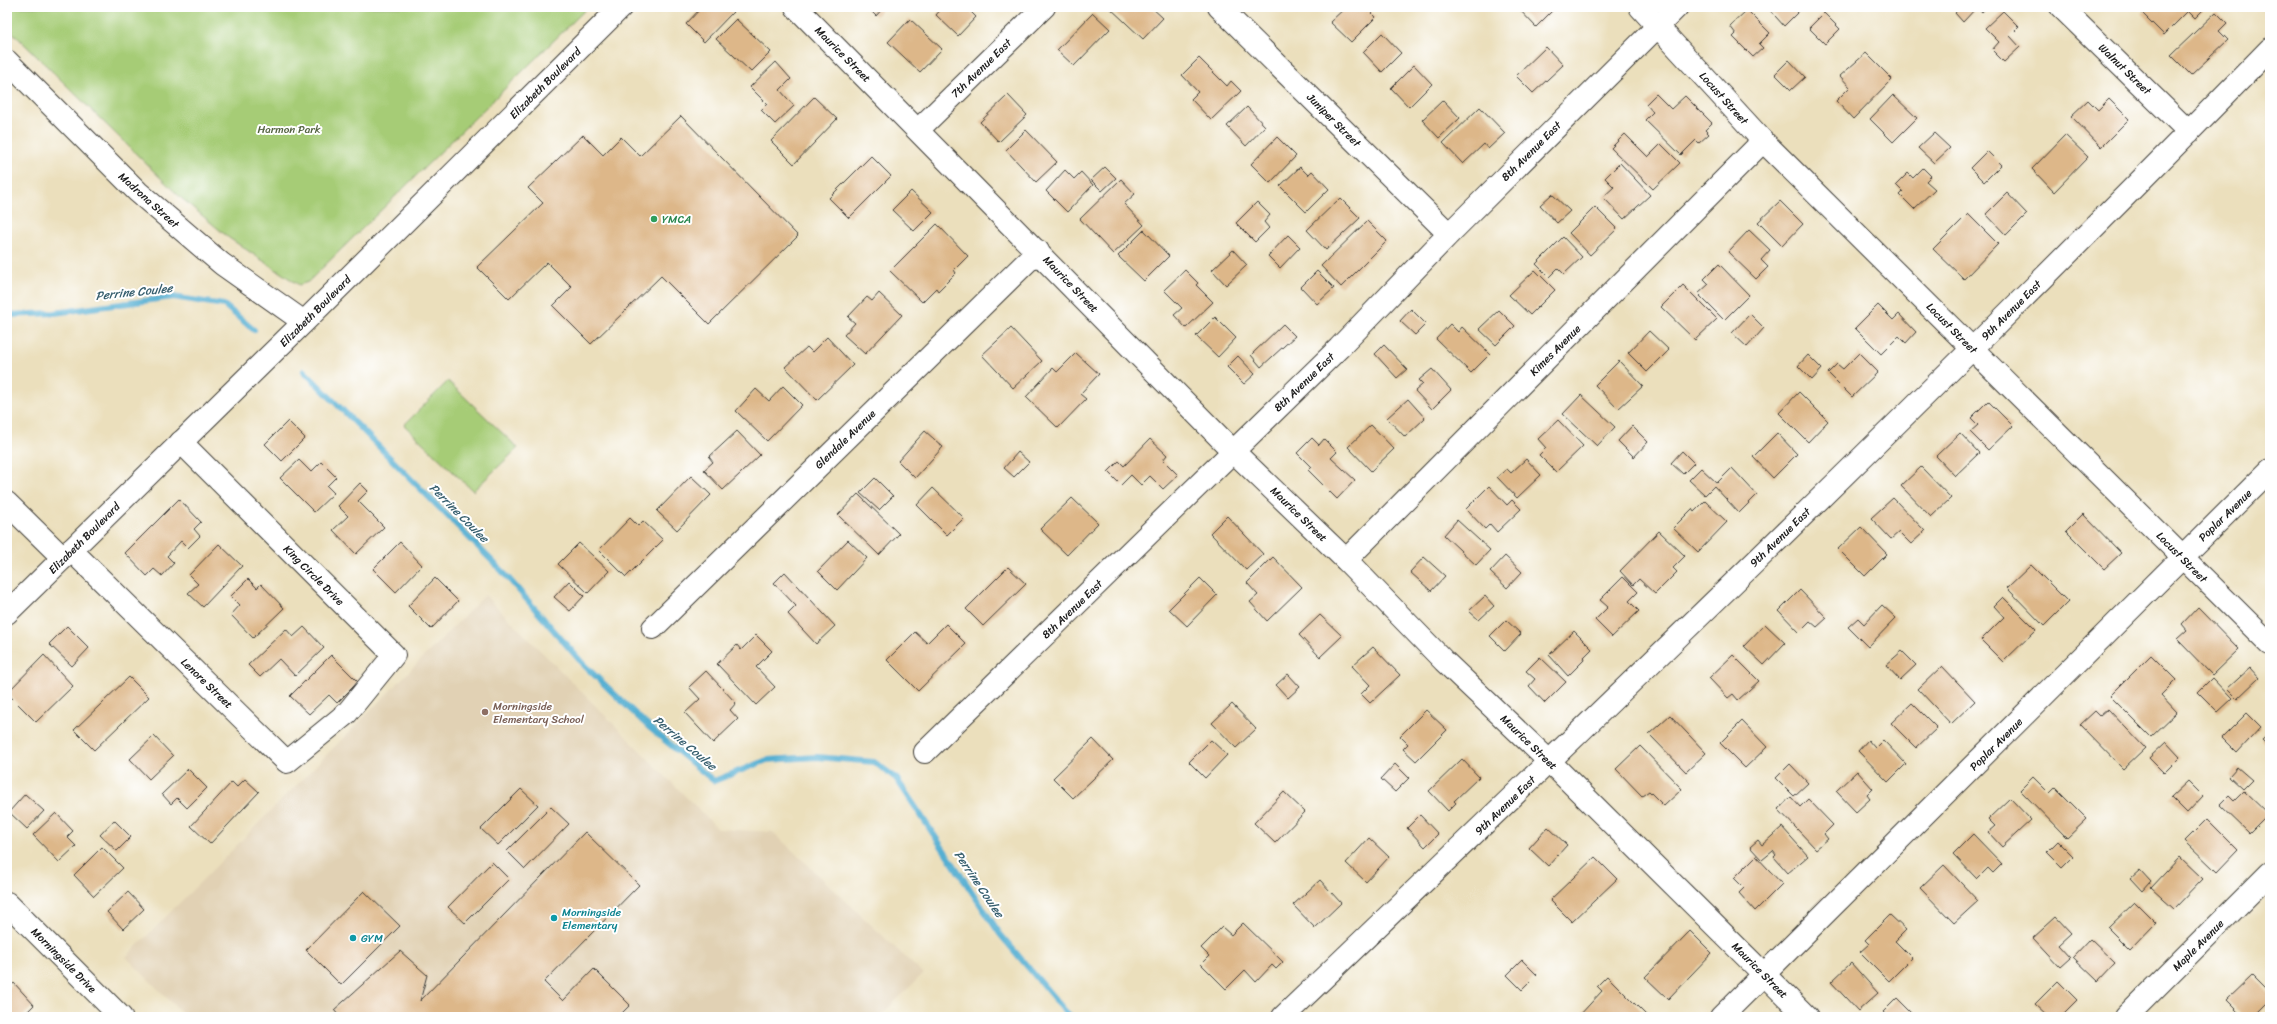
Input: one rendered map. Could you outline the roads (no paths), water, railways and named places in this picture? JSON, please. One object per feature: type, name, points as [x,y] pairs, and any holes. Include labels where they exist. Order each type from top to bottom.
[{"type":"street","name":"Elizabeth Boulevard","points":[[7,613],[304,322],[621,7]]},
{"type":"street","name":"Maurice Street","points":[[796,7],[1038,250],[1234,451],[1346,560],[1444,661],[1550,762],[1807,1017]]},
{"type":"street","name":"7th Avenue East","points":[[918,130],[1044,7]]},
{"type":"street","name":"Juniper Street","points":[[1219,7],[1449,234]]},
{"type":"street","name":"Locust Street","points":[[1640,7],[1763,141],[2270,644]]},
{"type":"street","name":"8th Avenue East","points":[[926,752],[1339,348],[1449,234],[1678,7]]},
{"type":"street","name":"Walnut Street","points":[[2061,7],[2189,132]]},
{"type":"street","name":"9th Avenue East","points":[[1283,1017],[1550,762],[1972,348],[2270,50]]},
{"type":"street","name":"Madrona Street","points":[[7,62],[138,192],[222,264],[304,322]]},
{"type":"street","name":"Kimes Avenue","points":[[1346,560],[1763,141]]},
{"type":"street","name":"Glendale Avenue","points":[[653,628],[1038,250]]},
{"type":"street","name":"King Circle Drive","points":[[181,442],[394,655],[347,713]]},
{"type":"street","name":"Poplar Avenue","points":[[1721,1017],[1765,975],[2182,556],[2270,470]]},
{"type":"street","points":[[7,503],[67,554]]},
{"type":"street","name":"Lenore Street","points":[[67,554],[287,762],[347,713]]},
{"type":"street","name":"Maple Avenue","points":[[2126,1017],[2270,873]]},
{"type":"street","name":"Morningside Drive","points":[[7,903],[121,1017]]},
{"type":"waterway","name":"Perrine Coulee","points":[[7,315],[54,313],[173,297],[224,305],[254,330]]},
{"type":"waterway","name":"Perrine Coulee","points":[[304,371],[502,571],[584,665],[650,728],[714,781],[767,760],[817,757],[874,762],[896,778],[1000,934],[1070,1017]]},
{"type":"place","name":"YMCA","points":[[654,219]]},
{"type":"place","name":"Morningside Elementary School","points":[[485,712]]},
{"type":"place","name":"Morningside Elementary","points":[[554,918]]},
{"type":"place","name":"GYM","points":[[353,938]]},
{"type":"park label","name":"Harmon Park","points":[[289,129]]}]
